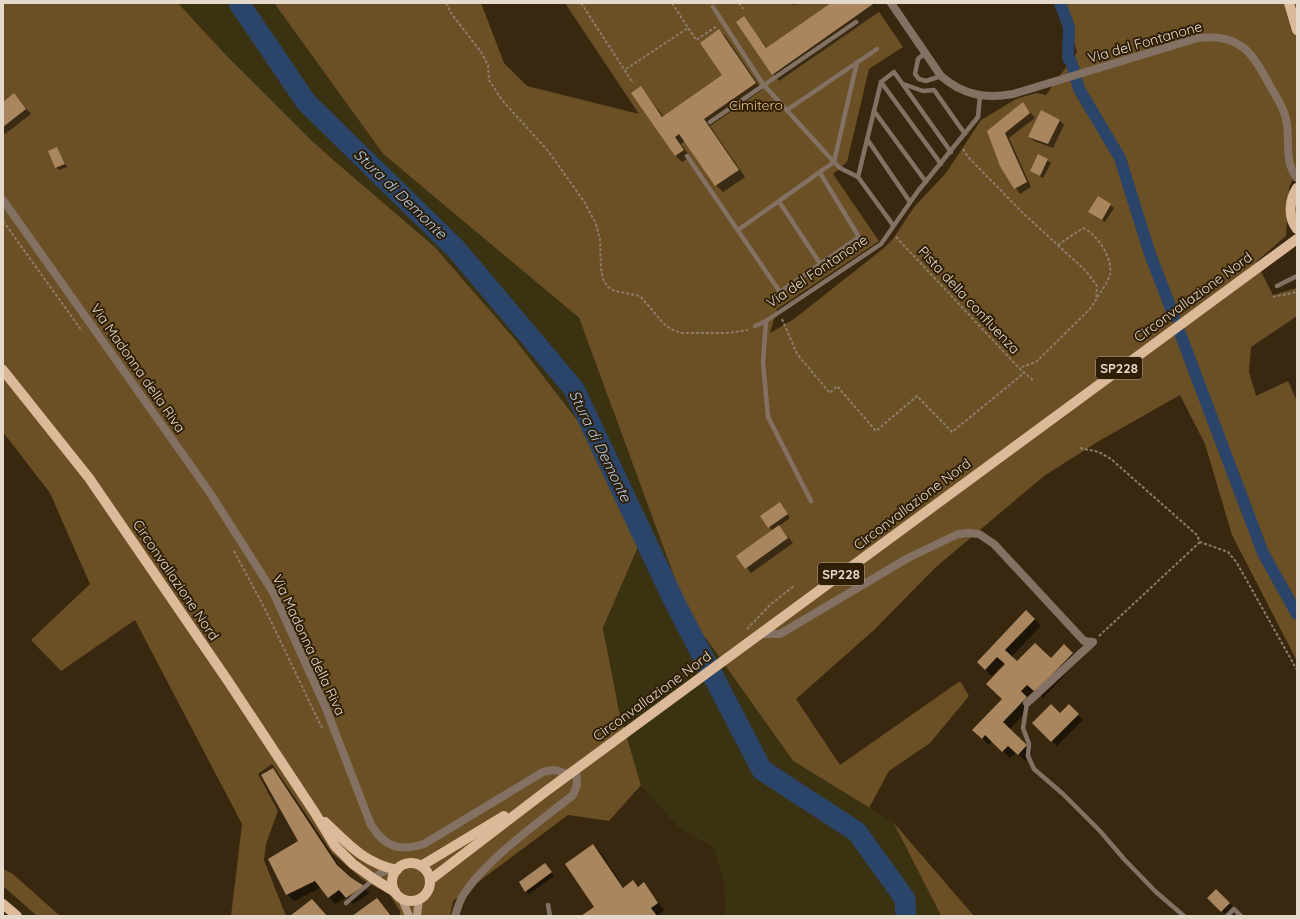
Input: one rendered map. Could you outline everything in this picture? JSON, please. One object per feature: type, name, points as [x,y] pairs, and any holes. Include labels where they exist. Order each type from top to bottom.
[{"type":"main road","points":[[1289,3],[1297,30]]},
{"type":"main road","points":[[1297,188],[1291,204],[1291,215],[1297,229]]},
{"type":"main road","name":"Circonvallazione Nord","points":[[430,880],[572,772],[1297,239]]},
{"type":"main road","name":"Circonvallazione Nord","points":[[3,370],[89,478],[315,813],[335,846],[353,864],[399,895]]},
{"type":"main road","name":"Circonvallazione Nord","points":[[421,866],[545,792]]},
{"type":"main road","name":"Circonvallazione Nord","points":[[315,813],[359,855],[374,863],[394,869]]},
{"type":"main road","points":[[399,895],[408,901],[419,900],[428,892],[430,880],[429,874],[416,863],[406,864],[394,869],[392,880],[408,916]]},
{"type":"main road","points":[[417,916],[419,900]]},
{"type":"main road","points":[[3,904],[17,916]]},
{"type":"street","name":"Via del Fontanone","points":[[891,3],[941,76],[951,85],[964,92],[980,96],[997,97],[1013,94],[1198,38],[1214,36],[1228,38],[1240,44],[1251,54],[1262,70],[1286,118],[1288,159],[1292,172],[1297,178]]},
{"type":"street","name":"Via Madonna della Riva","points":[[3,200],[210,493],[273,592],[325,706],[371,825],[378,835],[387,843],[399,848],[412,848],[424,844],[543,772],[551,769],[572,772]]},
{"type":"street","points":[[761,634],[780,634],[908,558],[958,534],[968,533],[979,534],[994,544],[1084,641],[1092,642]]},
{"type":"street","points":[[1028,703],[1092,642]]},
{"type":"street","points":[[455,916],[459,903],[466,891],[482,872],[523,835],[573,795],[577,785],[572,772]]},
{"type":"street","points":[[374,879],[382,872],[394,869]]},
{"type":"lane","points":[[713,7],[763,84],[840,168],[858,177],[893,225]]},
{"type":"lane","points":[[710,122],[763,84],[856,22]]},
{"type":"lane","points":[[787,110],[877,49]]},
{"type":"lane","points":[[925,53],[918,59],[915,74],[919,79],[926,81],[941,76]]},
{"type":"lane","points":[[738,230],[780,202],[834,162],[857,62]]},
{"type":"lane","points":[[858,177],[881,82],[894,72],[951,152]]},
{"type":"lane","points":[[881,82],[940,164]]},
{"type":"lane","points":[[903,84],[923,90],[934,90],[965,134]]},
{"type":"lane","name":"Via del Fontanone","points":[[755,326],[766,321],[881,244],[889,230],[910,202],[978,118],[980,96]]},
{"type":"lane","points":[[874,111],[926,182]]},
{"type":"lane","points":[[867,139],[910,202]]},
{"type":"lane","points":[[688,156],[780,292],[821,265],[859,237],[820,173]]},
{"type":"lane","points":[[780,202],[821,265]]},
{"type":"lane","points":[[1276,286],[1297,276]]},
{"type":"lane","points":[[766,321],[763,362],[768,417],[811,501]]},
{"type":"lane","points":[[1028,703],[1023,728],[1029,744],[1028,756],[1034,769],[1063,794],[1100,831],[1124,859],[1156,892],[1184,916]]},
{"type":"lane","points":[[346,903],[374,879]]},
{"type":"lane","points":[[548,905],[550,916]]},
{"type":"lane","points":[[1227,916],[1234,909],[1241,916]]},
{"type":"path","points":[[446,3],[450,13],[481,52],[488,65],[489,80],[502,100],[549,152],[585,203],[596,224],[600,240],[603,279],[608,287],[615,291],[640,296],[664,324],[681,333],[737,333],[755,326]]},
{"type":"path","points":[[579,3],[626,69],[633,83]]},
{"type":"path","points":[[672,3],[696,40],[722,22]]},
{"type":"path","points":[[739,3],[743,9]]},
{"type":"path","points":[[626,69],[688,28]]},
{"type":"path","points":[[959,143],[968,157],[1024,214],[1086,271],[1097,286],[1096,300]]},
{"type":"path","points":[[3,220],[84,334]]},
{"type":"path","points":[[1019,368],[1036,362],[1090,309],[1110,276],[1110,267],[1104,250],[1089,230],[1083,228],[1058,245]]},
{"type":"path","name":"Pista della confluenza","points":[[889,230],[1034,382]]},
{"type":"path","points":[[1273,297],[1297,292]]},
{"type":"path","points":[[779,312],[797,354],[830,393],[837,386],[876,431],[917,396],[952,432],[1024,373]]},
{"type":"path","points":[[1080,448],[1081,450],[1099,452],[1111,459],[1197,535],[1200,542],[1228,552],[1237,562],[1297,670]]},
{"type":"path","points":[[1092,642],[1200,542]]},
{"type":"path","points":[[233,549],[265,609],[323,730]]},
{"type":"path","points":[[743,633],[771,604],[794,586]]},
{"type":"green space","points":[[3,3],[178,3],[228,57],[330,157],[435,247],[514,338],[578,421],[639,545],[603,628],[619,710],[641,785],[609,821],[568,815],[453,901],[450,916],[400,916],[400,911],[389,894],[363,880],[332,853],[272,764],[258,774],[278,811],[266,844],[264,860],[286,916],[231,916],[242,824],[135,620],[61,671],[31,640],[90,584],[50,493],[3,432]]},
{"type":"green space","name":"Cimitero","points":[[274,3],[481,3],[504,63],[527,86],[639,114],[565,3],[873,3],[903,47],[869,69],[847,162],[833,174],[879,241],[777,309],[770,333],[794,319],[884,248],[893,239],[914,207],[946,173],[981,120],[1016,99],[1036,93],[1046,95],[1077,52],[1064,3],[1297,3],[1297,170],[1289,188],[1286,236],[1256,262],[1273,295],[1297,288],[1297,316],[1251,347],[1249,372],[1256,396],[1288,381],[1297,401],[1297,661],[1232,535],[1205,444],[1180,395],[1099,441],[1044,476],[936,567],[874,630],[796,699],[840,765],[960,681],[969,696],[930,743],[889,771],[869,808],[793,761],[687,612],[579,318],[383,154]]},
{"type":"green space","points":[[893,822],[974,916],[941,916]]},
{"type":"green space","points":[[3,869],[13,874],[60,916],[37,916],[3,886]]},
{"type":"sand","points":[[178,3],[274,3],[383,154],[579,318],[687,612],[793,761],[893,822],[941,916],[725,916],[724,881],[714,848],[678,827],[641,785],[619,710],[603,628],[639,545],[578,421],[514,338],[435,247],[313,142],[228,57]]},
{"type":"building","points":[[831,3],[873,4],[772,75],[736,22],[744,16],[766,48]]},
{"type":"building","points":[[719,29],[756,83],[704,119],[739,170],[715,186],[679,134],[675,137],[684,150],[675,156],[631,93],[641,86],[662,117],[722,75],[700,43]]},
{"type":"building","points":[[14,93],[26,109],[3,127],[3,102]]},
{"type":"building","points":[[1023,102],[1030,113],[1005,133],[1027,182],[1014,189],[1000,166],[987,131]]},
{"type":"building","points":[[1041,110],[1060,120],[1048,144],[1028,137]]},
{"type":"building","points":[[57,147],[65,164],[55,168],[48,151]]},
{"type":"building","points":[[1038,154],[1048,159],[1040,176],[1030,171]]},
{"type":"building","points":[[1098,196],[1111,204],[1102,220],[1088,212]]},
{"type":"building","points":[[780,502],[788,514],[768,528],[760,516]]},
{"type":"building","points":[[779,525],[788,538],[745,569],[736,556]]},
{"type":"building","points":[[1026,610],[1035,619],[1005,650],[1017,661],[1035,643],[1051,658],[1064,644],[1073,653],[1035,692],[1027,685],[1021,691],[1027,697],[1003,722],[1027,745],[1018,755],[1008,746],[1002,752],[985,735],[982,739],[972,730],[1002,699],[986,684],[1005,664],[997,657],[985,670],[977,662]]},
{"type":"building","points":[[1051,704],[1060,713],[1069,704],[1079,714],[1051,742],[1032,723]]},
{"type":"building","points":[[273,768],[337,865],[350,877],[364,886],[346,898],[339,890],[328,898],[315,881],[286,895],[268,859],[298,841],[261,775]]},
{"type":"building","points":[[593,844],[623,888],[633,880],[638,887],[644,882],[658,903],[651,908],[657,916],[581,916],[594,907],[565,864]]},
{"type":"building","points":[[545,863],[552,872],[525,892],[519,882]]},
{"type":"building","points":[[1216,889],[1230,903],[1221,912],[1207,898]]},
{"type":"building","points":[[377,898],[391,916],[352,916]]},
{"type":"building","points":[[312,899],[327,916],[290,916]]},
{"type":"waterway","name":"Stura di Demonte","points":[[239,3],[306,102],[456,249],[574,389],[675,603],[762,770],[857,832],[905,899],[906,916]]},
{"type":"waterway","points":[[1060,3],[1069,27],[1068,58],[1071,61],[1079,89],[1120,158],[1150,254],[1174,316]]},
{"type":"waterway","points":[[1180,333],[1263,553],[1297,614]]}]
